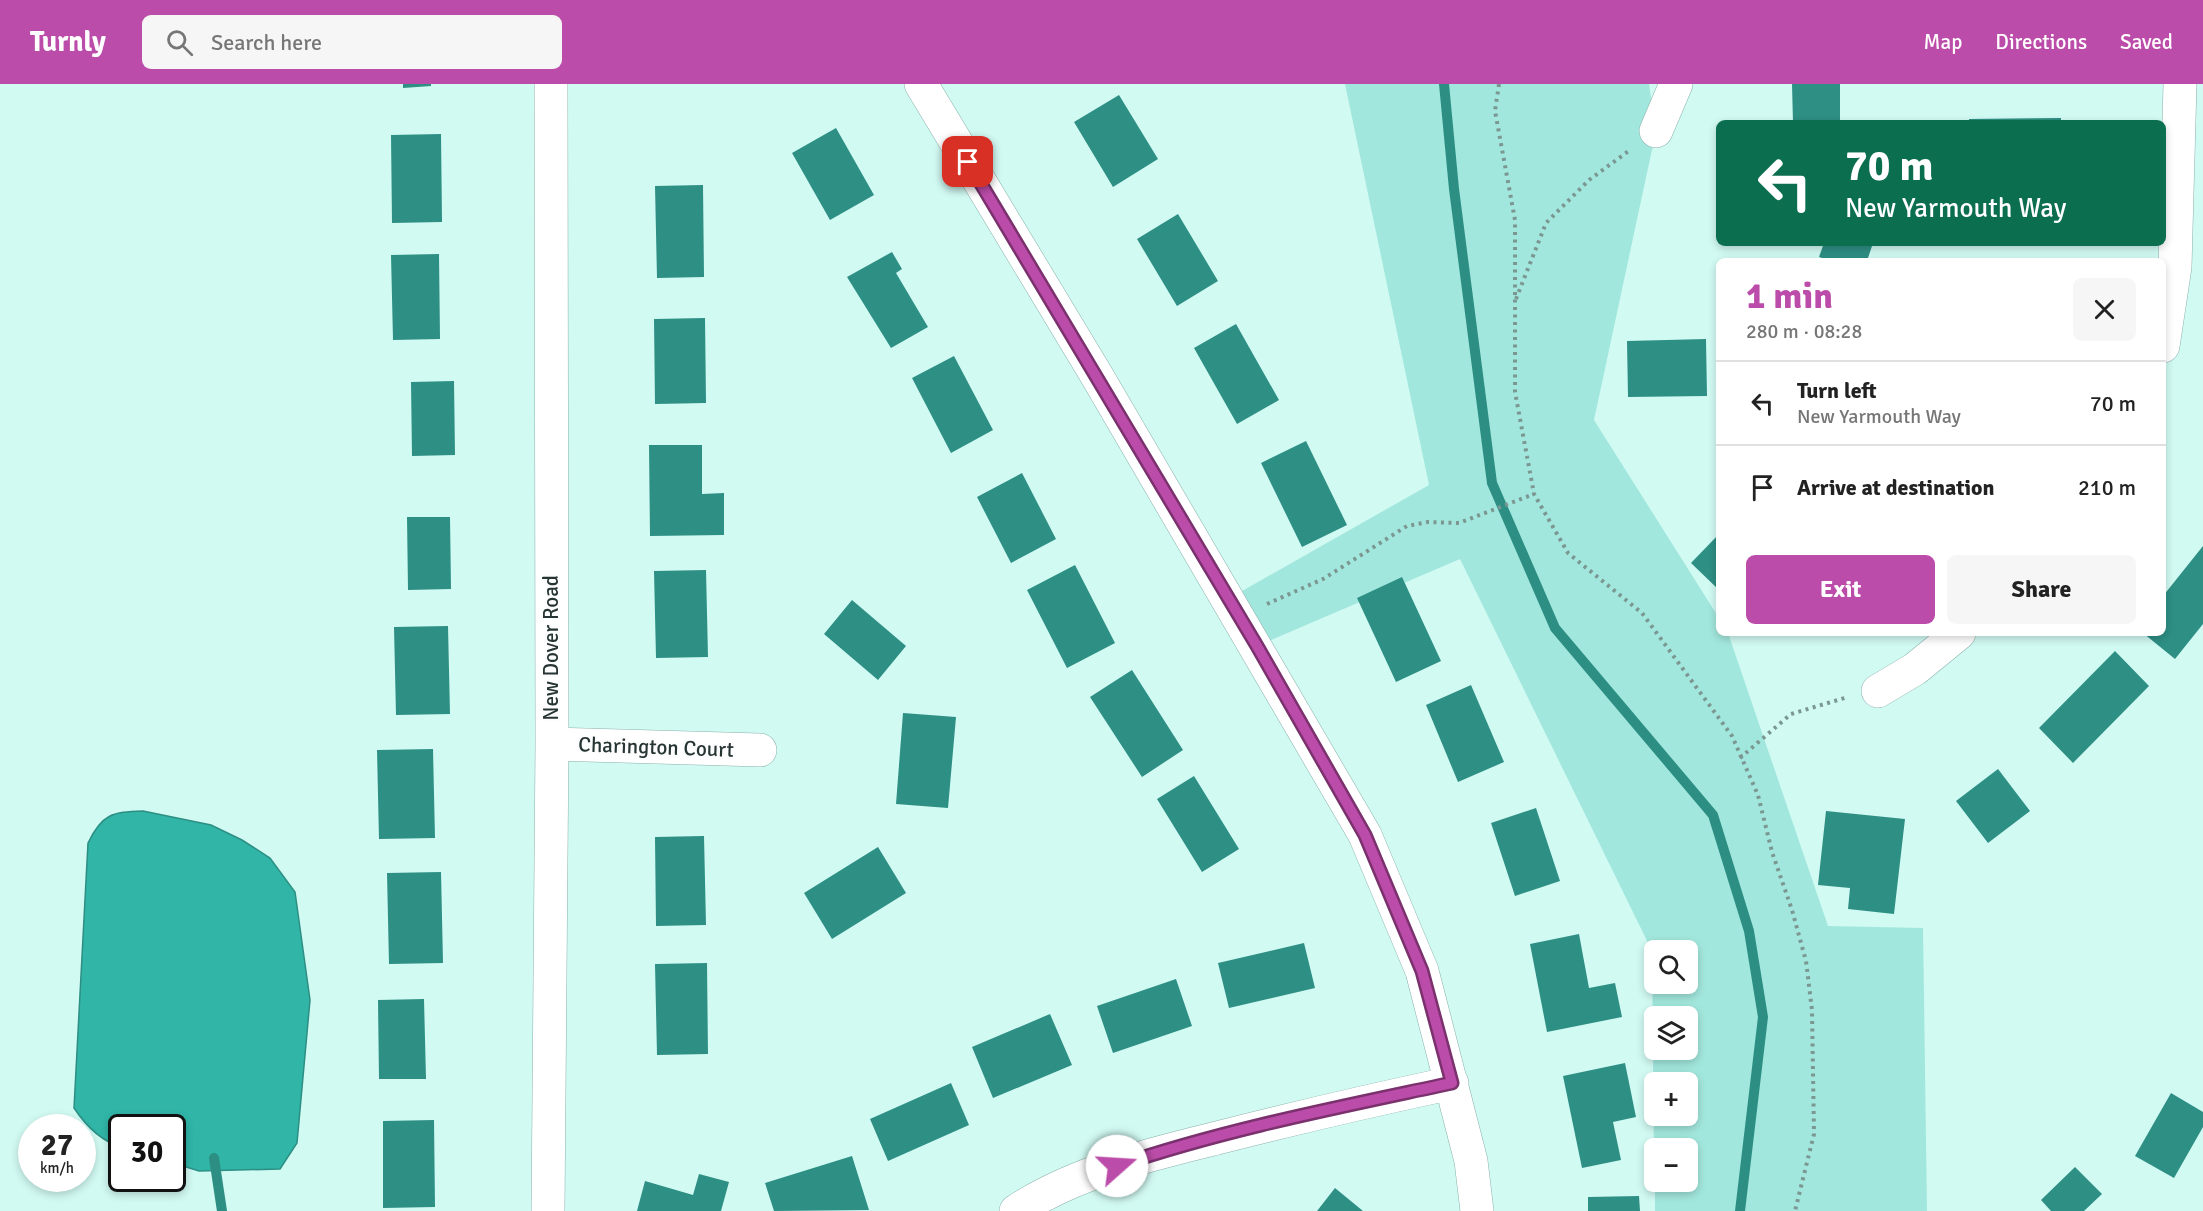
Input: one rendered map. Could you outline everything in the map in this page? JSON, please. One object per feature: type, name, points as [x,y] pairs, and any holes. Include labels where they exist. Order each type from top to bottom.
[{"type":"street","name":"New Dover Road","points":[[548,1211],[552,744],[551,84]]},
{"type":"street","points":[[921,84],[1240,618],[1365,835],[1422,971],[1471,1161],[1477,1211]]},
{"type":"street","points":[[1656,131],[1676,84]]},
{"type":"street","points":[[2166,326],[2175,267],[2180,84]]},
{"type":"street","points":[[1878,691],[1915,669],[1955,636]]},
{"type":"street","name":"Charington Court","points":[[552,744],[760,750]]},
{"type":"street","points":[[1016,1211],[1061,1185],[1154,1154],[1326,1110],[1452,1083]]},
{"type":"path","points":[[1499,84],[1496,111],[1515,220],[1515,392],[1533,494],[1568,553],[1641,613],[1732,736],[1758,795],[1772,852],[1792,910],[1806,961],[1812,1010],[1814,1134],[1795,1211]]},
{"type":"path","points":[[1515,303],[1546,224],[1588,180],[1656,131]]},
{"type":"path","points":[[1240,618],[1254,609],[1323,579],[1407,526],[1428,522],[1459,523],[1533,494]]},
{"type":"path","points":[[1740,758],[1791,714],[1834,700],[1878,691]]},
{"type":"shaded area","points":[[1345,84],[1649,84],[1656,131],[1594,420],[1716,613],[1716,636],[1729,636],[1828,926],[1923,928],[1927,1211],[1655,1211],[1655,1192],[1698,1192],[1698,1138],[1654,1138],[1654,1126],[1698,1126],[1698,1072],[1653,1072],[1653,1060],[1698,1060],[1698,1006],[1653,1006],[1652,994],[1698,994],[1698,940],[1647,940],[1460,559],[1257,646],[1228,599],[1429,485]]},
{"type":"shaded area","points":[[143,811],[211,825],[242,840],[270,858],[295,892],[310,1000],[297,1143],[280,1169],[199,1171],[186,1167],[186,1114],[108,1114],[108,1141],[96,1133],[96,1114],[79,1114],[74,1108],[88,843],[103,820],[123,812]]},
{"type":"building","points":[[403,84],[431,84],[431,86],[403,88]]},
{"type":"building","points":[[1792,84],[1840,84],[1840,120],[1793,120]]},
{"type":"building","points":[[1119,95],[1158,159],[1113,187],[1074,122]]},
{"type":"building","points":[[2061,118],[2061,120],[1969,120]]},
{"type":"building","points":[[836,128],[874,195],[830,220],[792,153]]},
{"type":"building","points":[[441,134],[442,222],[392,223],[391,135]]},
{"type":"building","points":[[703,185],[704,277],[657,278],[655,186]]},
{"type":"building","points":[[1178,214],[1218,281],[1177,306],[1137,239]]},
{"type":"building","points":[[1823,246],[1872,246],[1868,258],[1819,257]]},
{"type":"building","points":[[892,252],[902,269],[896,273],[928,327],[891,348],[847,277]]},
{"type":"building","points":[[439,254],[440,339],[393,340],[391,255]]},
{"type":"building","points":[[705,318],[706,403],[655,404],[654,319]]},
{"type":"building","points":[[1236,324],[1279,400],[1237,424],[1194,348]]},
{"type":"building","points":[[1706,339],[1707,396],[1628,397],[1627,341]]},
{"type":"building","points":[[954,356],[993,430],[951,453],[912,378]]},
{"type":"building","points":[[454,381],[455,455],[412,456],[411,382]]},
{"type":"building","points":[[1306,441],[1347,525],[1302,547],[1261,463]]},
{"type":"building","points":[[649,445],[702,445],[702,494],[724,493],[724,535],[650,536]]},
{"type":"building","points":[[1022,473],[1056,539],[1011,563],[977,497]]},
{"type":"building","points":[[407,517],[450,517],[451,589],[408,590]]},
{"type":"building","points":[[1716,537],[1716,587],[1691,563]]},
{"type":"building","points":[[2203,546],[2203,624],[2175,659],[2147,636],[2166,636],[2166,592]]},
{"type":"building","points":[[1075,565],[1115,643],[1067,668],[1027,590]]},
{"type":"building","points":[[706,570],[708,657],[656,658],[654,571]]},
{"type":"building","points":[[1402,577],[1441,661],[1396,682],[1357,598]]},
{"type":"building","points":[[852,600],[906,646],[878,680],[824,634]]},
{"type":"building","points":[[448,626],[450,714],[396,715],[394,627]]},
{"type":"building","points":[[2115,651],[2149,686],[2073,763],[2039,728]]},
{"type":"building","points":[[1132,670],[1183,750],[1142,777],[1090,697]]},
{"type":"building","points":[[1471,685],[1504,762],[1458,782],[1426,705]]},
{"type":"building","points":[[903,713],[956,717],[948,808],[896,804]]},
{"type":"building","points":[[433,749],[435,838],[379,839],[377,750]]},
{"type":"building","points":[[1998,769],[2030,811],[1988,843],[1956,801]]},
{"type":"building","points":[[1194,776],[1239,849],[1202,872],[1157,799]]},
{"type":"building","points":[[1536,808],[1560,881],[1515,896],[1491,823]]},
{"type":"building","points":[[1826,811],[1905,819],[1894,914],[1848,909],[1850,888],[1818,885]]},
{"type":"building","points":[[704,836],[706,925],[656,926],[655,837]]},
{"type":"building","points":[[878,847],[906,893],[832,939],[804,893]]},
{"type":"building","points":[[441,872],[443,963],[389,964],[387,873]]},
{"type":"building","points":[[1579,934],[1589,988],[1615,983],[1622,1017],[1547,1032],[1530,944]]},
{"type":"building","points":[[1304,943],[1315,988],[1229,1008],[1218,963]]},
{"type":"building","points":[[707,963],[708,1054],[657,1055],[655,964]]},
{"type":"building","points":[[1176,979],[1192,1026],[1113,1053],[1097,1006]]},
{"type":"building","points":[[424,999],[426,1079],[379,1079],[378,1000]]},
{"type":"building","points":[[1050,1014],[1072,1065],[993,1098],[972,1047]]},
{"type":"building","points":[[1625,1063],[1636,1117],[1613,1122],[1621,1160],[1582,1168],[1563,1076]]},
{"type":"building","points":[[951,1083],[969,1125],[888,1161],[870,1119]]},
{"type":"building","points":[[2171,1093],[2203,1112],[2203,1127],[2174,1178],[2135,1156]]},
{"type":"building","points":[[434,1120],[435,1207],[383,1208],[383,1121]]},
{"type":"building","points":[[852,1156],[869,1210],[774,1211],[765,1183]]},
{"type":"building","points":[[2075,1167],[2102,1194],[2084,1211],[2051,1211],[2041,1200]]},
{"type":"building","points":[[699,1174],[729,1182],[721,1211],[637,1211],[645,1181],[693,1195]]},
{"type":"building","points":[[1335,1188],[1363,1211],[1317,1211]]},
{"type":"building","points":[[1639,1196],[1640,1211],[1588,1211],[1588,1197]]},
{"type":"waterway","points":[[1444,84],[1454,189],[1492,483],[1555,628],[1713,815],[1749,931],[1763,1017],[1740,1211]]},
{"type":"waterway","points":[[214,1158],[222,1211]]},
{"type":"route","points":[[968,162],[1257,646],[1365,835],[1422,971],[1452,1083],[1326,1110],[1154,1154],[1117,1166]]}]
